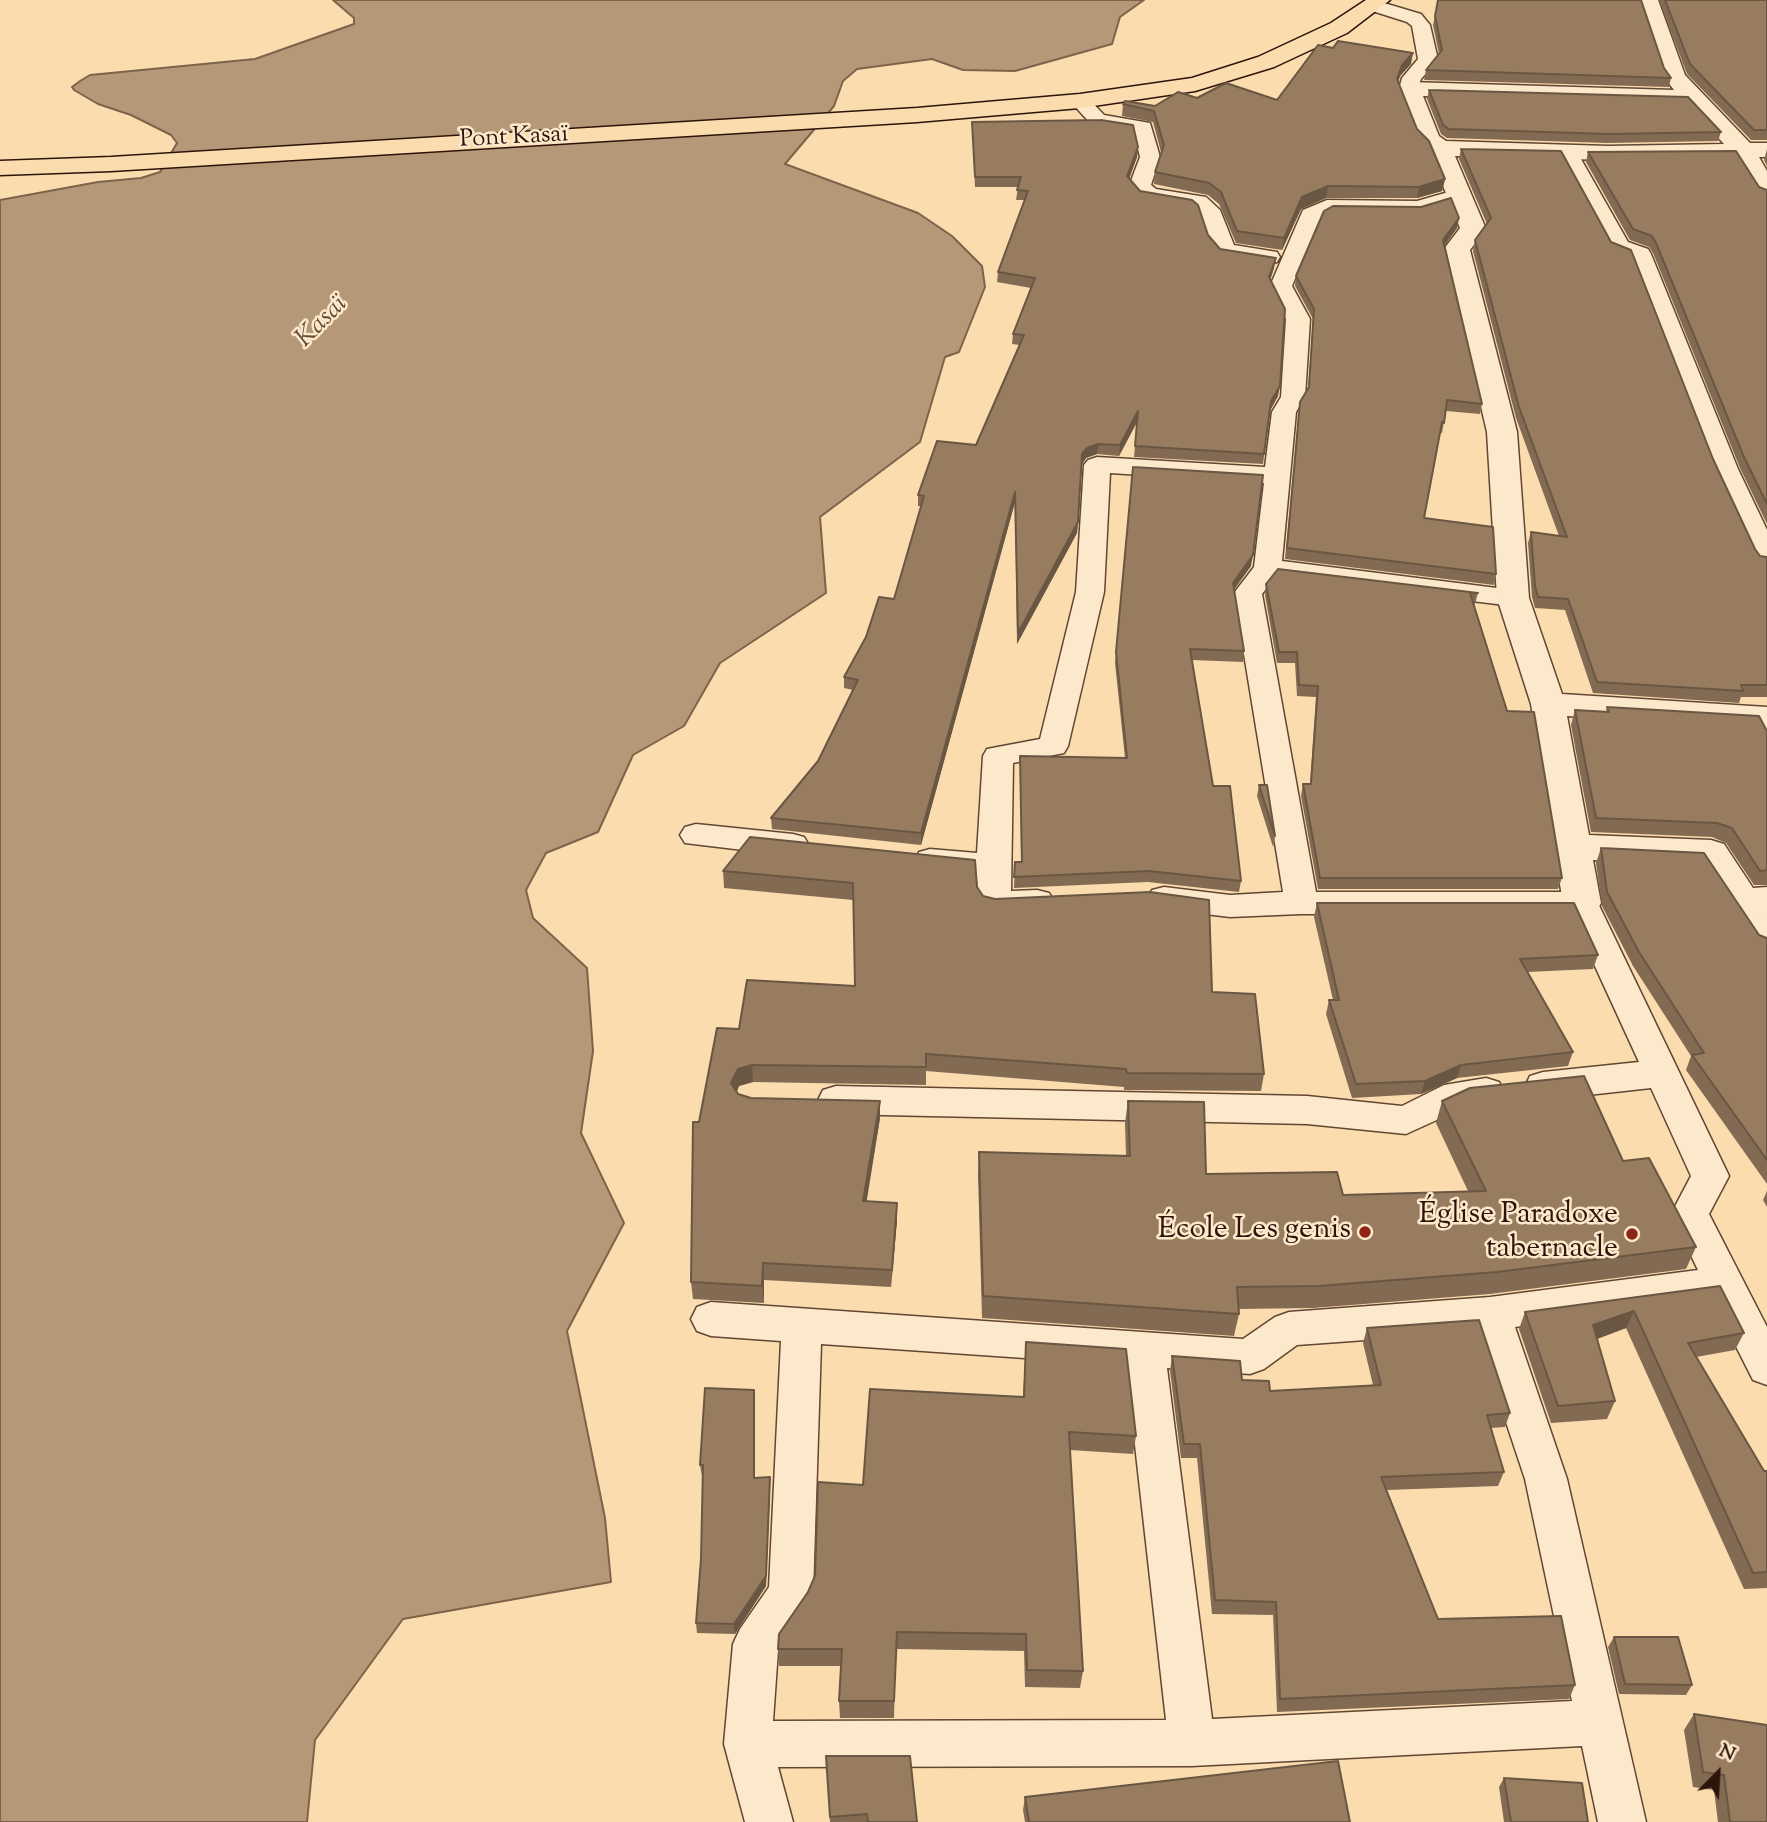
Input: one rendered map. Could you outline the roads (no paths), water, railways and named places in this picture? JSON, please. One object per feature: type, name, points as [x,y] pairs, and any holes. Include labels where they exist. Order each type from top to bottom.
[{"type":"main road","name":"Pont Kasaï","points":[[0,168],[111,164],[917,115],[1080,101],[1195,84],[1266,62],[1339,28],[1376,3]]},
{"type":"street","points":[[1648,0],[1675,77],[1742,149],[1767,191]]},
{"type":"street","points":[[1582,903],[1548,704],[1513,598],[1502,432],[1457,249],[1473,229],[1440,148],[1429,139],[1409,89],[1693,97]]},
{"type":"street","points":[[1440,148],[1567,152],[1767,150]]},
{"type":"street","points":[[1548,704],[1767,718]]},
{"type":"street","points":[[1573,847],[1711,853],[1755,901]]},
{"type":"lane","points":[[1376,3],[1414,18],[1421,25],[1428,60],[1412,78],[1409,89]]},
{"type":"lane","points":[[1080,101],[1098,120],[1143,127],[1150,157],[1140,186],[1149,194],[1198,202],[1209,210],[1220,243],[1227,251],[1292,261]]},
{"type":"lane","points":[[1567,152],[1619,246],[1640,254],[1725,469],[1767,559]]},
{"type":"lane","points":[[1301,903],[1248,593],[1268,568],[1284,412],[1293,397],[1298,319],[1281,286],[1311,215],[1327,206],[1419,208],[1459,195]]},
{"type":"lane","points":[[1072,899],[995,903],[993,866],[998,756],[1053,746],[1090,592],[1097,465],[1278,476]]},
{"type":"lane","points":[[1268,568],[1513,598]]},
{"type":"lane","points":[[696,835],[817,848]]},
{"type":"lane","points":[[898,856],[993,866]]},
{"type":"lane","points":[[1136,896],[1230,906],[1301,903],[1582,903],[1710,1176],[1690,1214],[1767,1368]]},
{"type":"lane","points":[[1755,901],[1767,940]]},
{"type":"lane","points":[[808,1100],[1307,1110],[1406,1120],[1457,1095],[1662,1073]]},
{"type":"lane","points":[[711,1319],[1250,1357],[1289,1329],[1490,1314],[1724,1283]]},
{"type":"lane","points":[[1490,1314],[1546,1479],[1622,1822]]},
{"type":"lane","points":[[769,1822],[748,1744],[756,1644],[791,1592],[802,1326]]},
{"type":"lane","points":[[1144,1349],[1192,1743]]},
{"type":"lane","points":[[748,1744],[1192,1743],[1600,1722]]},
{"type":"water","name":"Kasaï","points":[[333,0],[1144,0],[1120,17],[1112,44],[1015,71],[963,70],[932,59],[857,69],[843,81],[834,106],[785,164],[918,213],[952,236],[982,266],[985,287],[959,352],[945,357],[920,442],[820,517],[826,593],[720,663],[684,726],[633,755],[598,832],[546,853],[526,890],[533,918],[587,968],[593,1051],[581,1133],[624,1223],[567,1331],[605,1518],[611,1582],[403,1619],[315,1740],[307,1822],[0,1822],[0,200],[98,182],[141,178],[160,172],[177,143],[171,135],[131,115],[98,104],[74,90],[72,87],[80,81],[90,75],[255,59],[354,24],[354,18]]},
{"type":"place","name":"École Les genis","points":[[1365,1232]]},
{"type":"place","name":"Église Paradoxe tabernacle","points":[[1632,1234]]}]
